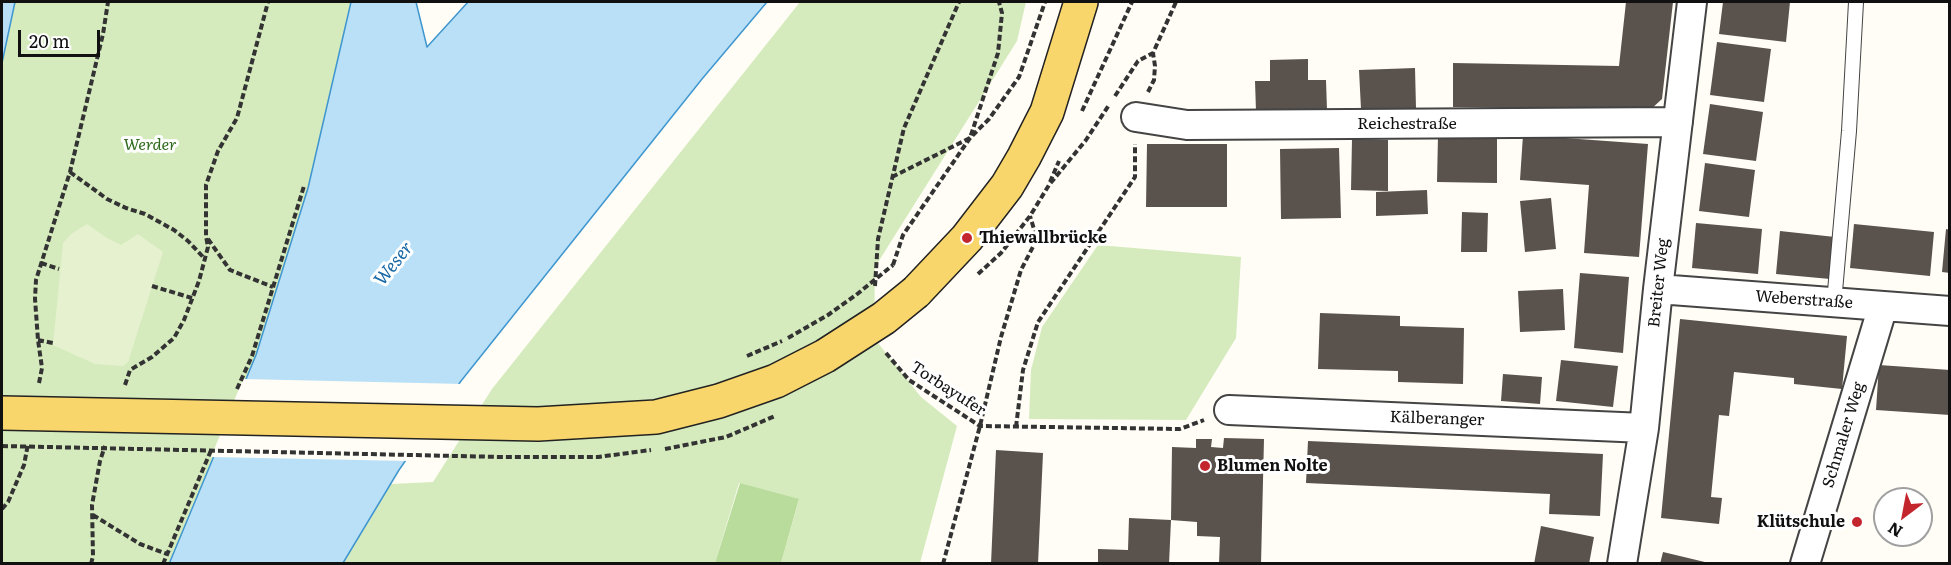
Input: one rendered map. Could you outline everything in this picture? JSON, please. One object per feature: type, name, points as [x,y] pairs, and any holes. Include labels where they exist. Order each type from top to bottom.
[{"type":"main road","points":[[2,413],[538,424],[656,417],[719,401],[776,381],[825,356],[884,318],[916,292],[967,238],[1007,186],[1047,112],[1081,2]]},
{"type":"street","name":"Breiter Weg","points":[[1622,564],[1644,428],[1692,2]]},
{"type":"street","name":"Reichestraße","points":[[1136,117],[1187,125],[1678,122]]},
{"type":"street","name":"Weberstraße","points":[[1658,289],[1950,311]]},
{"type":"street","name":"Schmaler Weg","points":[[1805,564],[1883,306]]},
{"type":"street","name":"Kälberanger","points":[[1229,410],[1644,428]]},
{"type":"lane","points":[[1834,303],[1849,131],[1856,2]]},
{"type":"path","points":[[38,390],[42,368],[34,299],[36,280],[70,172],[103,34],[108,2]]},
{"type":"path","points":[[268,2],[237,118],[210,167],[206,185],[206,236],[230,270],[273,287]]},
{"type":"path","points":[[875,290],[878,239],[904,128],[959,2]]},
{"type":"path","points":[[892,177],[970,138],[999,53],[1002,13],[999,2]]},
{"type":"path","points":[[738,360],[784,340],[828,315],[893,265],[903,235],[970,138],[989,119],[1019,77],[1045,2]]},
{"type":"path","points":[[1081,113],[1132,2]]},
{"type":"path","points":[[1016,427],[1023,370],[1038,322],[1135,177],[1136,117],[1154,80],[1153,53],[1176,2]]},
{"type":"path","points":[[1061,155],[1049,185],[1086,140],[1138,61],[1153,53]]},
{"type":"path","points":[[70,172],[107,199],[145,214],[174,230],[188,240],[205,259]]},
{"type":"path","points":[[233,400],[252,356],[304,186]]},
{"type":"path","points":[[943,564],[1004,326],[1021,270],[1037,239],[1030,216]]},
{"type":"path","points":[[41,263],[59,269]]},
{"type":"path","points":[[152,286],[192,298]]},
{"type":"path","points":[[38,340],[53,342]]},
{"type":"path","name":"Torbayufer","points":[[880,345],[909,380],[980,426],[1180,429],[1229,410]]},
{"type":"path","points":[[37,382],[49,382]]},
{"type":"path","points":[[120,384],[132,384]]},
{"type":"path","points":[[226,386],[250,386]]},
{"type":"path","points":[[2,509],[8,502],[24,465],[30,433]]},
{"type":"path","points":[[163,564],[214,444]]},
{"type":"path","points":[[92,514],[140,544],[167,554]]},
{"type":"green space","name":"Werder","points":[[15,2],[351,2],[308,188],[256,355],[169,563],[2,564],[2,63]]},
{"type":"green space","points":[[800,2],[1026,2],[1017,41],[875,267],[874,338],[921,397],[957,426],[920,563],[781,563],[799,500],[739,483],[715,563],[343,564],[391,484],[433,482],[492,389]]},
{"type":"green space","points":[[87,224],[121,245],[138,234],[163,252],[128,362],[123,366],[95,364],[53,345],[63,243],[71,234]]},
{"type":"green space","points":[[1098,245],[1241,257],[1236,338],[1186,420],[1029,419],[1031,370],[1042,327]]},
{"type":"green space","points":[[740,483],[799,499],[781,563],[715,563]]},
{"type":"water","points":[[2,2],[15,2],[2,63]]},
{"type":"water","name":"Weser","points":[[351,2],[416,2],[427,47],[468,2],[767,2],[702,79],[461,381],[399,470],[343,563],[169,564],[256,355],[308,188]]},
{"type":"pier","points":[[243,379],[463,384],[408,461],[211,457]]},
{"type":"building","points":[[1626,2],[1673,2],[1662,99],[1650,110],[1453,107],[1453,63],[1619,66]]},
{"type":"building","points":[[1723,2],[1790,2],[1786,42],[1719,34]]},
{"type":"building","points":[[1717,42],[1771,49],[1764,102],[1710,95]]},
{"type":"building","points":[[1308,59],[1308,80],[1326,80],[1327,110],[1256,111],[1255,81],[1270,81],[1270,60]]},
{"type":"building","points":[[1415,68],[1416,108],[1361,109],[1359,70]]},
{"type":"building","points":[[1710,104],[1763,112],[1756,161],[1703,154]]},
{"type":"building","points":[[1523,135],[1648,144],[1639,257],[1584,253],[1589,185],[1520,180]]},
{"type":"building","points":[[1438,136],[1497,137],[1497,183],[1437,182]]},
{"type":"building","points":[[1352,139],[1388,140],[1388,191],[1351,190]]},
{"type":"building","points":[[1147,144],[1227,144],[1227,207],[1146,207]]},
{"type":"building","points":[[1339,148],[1341,218],[1281,219],[1280,149]]},
{"type":"building","points":[[1705,163],[1755,170],[1749,217],[1699,211]]},
{"type":"building","points":[[1427,190],[1428,214],[1376,216],[1376,192]]},
{"type":"building","points":[[1551,198],[1556,249],[1525,252],[1520,201]]},
{"type":"building","points":[[1462,212],[1488,213],[1487,252],[1461,252]]},
{"type":"building","points":[[1696,223],[1762,229],[1758,274],[1692,268]]},
{"type":"building","points":[[1854,224],[1934,232],[1930,276],[1850,268]]},
{"type":"building","points":[[1946,229],[1950,230],[1950,273],[1942,272]]},
{"type":"building","points":[[1780,231],[1835,237],[1830,279],[1776,274]]},
{"type":"building","points":[[1580,273],[1629,277],[1623,353],[1574,348]]},
{"type":"building","points":[[1563,289],[1565,330],[1520,332],[1518,291]]},
{"type":"building","points":[[1320,313],[1400,316],[1400,326],[1464,328],[1463,384],[1398,382],[1398,371],[1318,369]]},
{"type":"building","points":[[1680,319],[1847,336],[1842,389],[1794,384],[1794,378],[1734,372],[1729,416],[1719,415],[1711,497],[1722,498],[1719,524],[1661,518]]},
{"type":"building","points":[[1561,360],[1618,366],[1613,407],[1556,401]]},
{"type":"building","points":[[1879,365],[1950,370],[1950,415],[1876,410]]},
{"type":"building","points":[[1503,374],[1542,377],[1540,404],[1501,401]]},
{"type":"building","points":[[1224,438],[1264,439],[1261,564],[1219,564],[1220,537],[1197,536],[1197,522],[1171,520],[1172,447],[1196,448],[1196,439],[1212,439],[1211,447],[1223,448]]},
{"type":"building","points":[[1308,441],[1603,454],[1600,516],[1549,514],[1550,494],[1306,483]]},
{"type":"building","points":[[996,450],[1043,453],[1038,564],[991,564]]},
{"type":"building","points":[[1129,518],[1171,520],[1169,564],[1098,564],[1098,549],[1128,550]]},
{"type":"building","points":[[1541,526],[1594,537],[1589,564],[1534,564]]},
{"type":"building","points":[[1663,552],[1709,563],[1709,564],[1660,564]]},
{"type":"place","name":"Thiewallbrücke","points":[[967,238]]},
{"type":"place","name":"Blumen Nolte","points":[[1205,466]]},
{"type":"place","name":"Klütschule","points":[[1857,522]]}]
